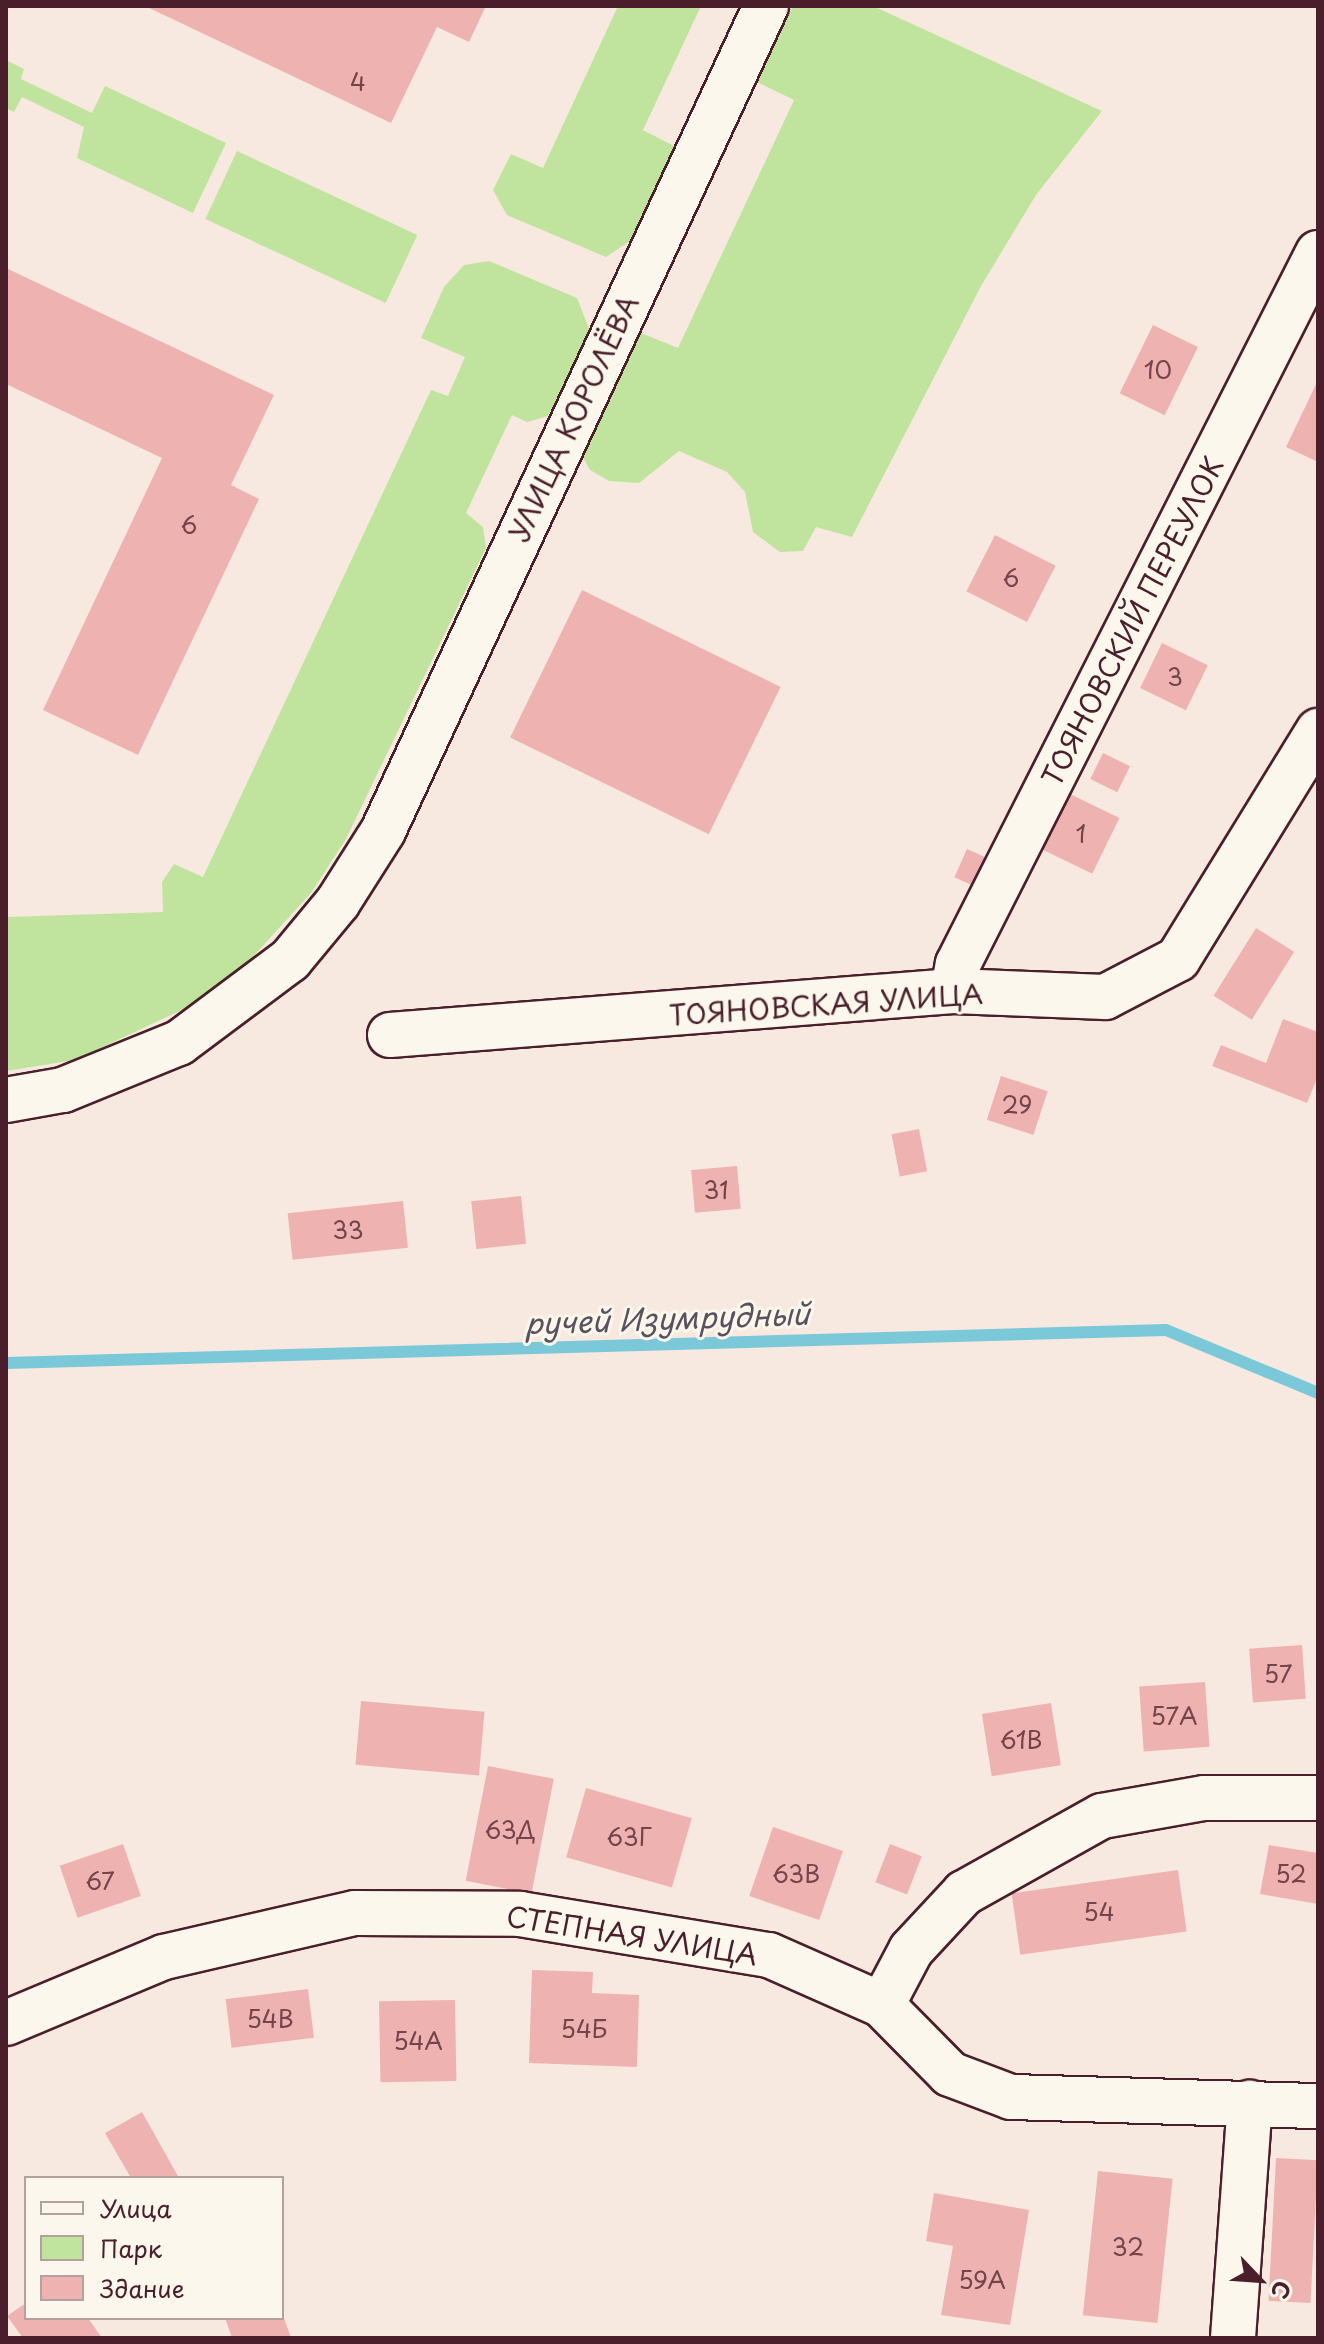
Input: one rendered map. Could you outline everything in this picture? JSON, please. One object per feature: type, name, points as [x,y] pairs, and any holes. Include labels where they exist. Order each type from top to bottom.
[{"type":"street","name":"УЛИЦА КОРОЛЁВА","points":[[6,1100],[126,1068],[231,1006],[290,960],[383,831],[766,6]]},
{"type":"street","name":"ТОЯНОВСКИЙ ПЕРЕУЛОК","points":[[953,991],[958,964],[1318,253]]},
{"type":"street","name":"ТОЯНОВСКАЯ УЛИЦА","points":[[390,1035],[953,991],[1105,997],[1178,959],[1318,731]]},
{"type":"street","points":[[882,2005],[911,1950],[964,1893],[1102,1816],[1204,1798],[1318,1798]]},
{"type":"street","name":"СТЕПНАЯ УЛИЦА","points":[[6,2023],[164,1957],[355,1913],[520,1914],[625,1928],[769,1955],[882,2005],[950,2074],[1011,2097],[1318,2106]]},
{"type":"street","points":[[1233,2338],[1250,2103]]},
{"type":"green space","points":[[618,6],[701,6],[643,130],[678,148],[636,237],[606,257],[507,215],[493,190],[511,154],[543,168]]},
{"type":"green space","points":[[793,6],[873,6],[1102,111],[1036,195],[981,286],[852,537],[816,527],[803,551],[780,552],[753,532],[745,492],[727,472],[679,451],[639,483],[609,481],[590,470],[577,447],[631,329],[678,348],[794,100],[757,82]]},
{"type":"green space","points":[[6,60],[24,69],[21,79],[92,113],[105,86],[226,143],[193,213],[77,158],[84,127],[22,97],[14,112],[6,108]]},
{"type":"green space","points":[[237,151],[417,235],[386,303],[205,219]]},
{"type":"green space","points":[[489,261],[577,298],[590,331],[548,416],[527,422],[512,415],[466,513],[483,527],[486,548],[346,839],[311,893],[250,960],[186,1008],[75,1060],[6,1071],[6,917],[163,912],[162,882],[174,864],[203,877],[431,390],[448,396],[465,357],[421,338],[444,287],[464,265]]},
{"type":"building","points":[[145,6],[486,6],[469,42],[437,27],[391,123]]},
{"type":"building","points":[[6,268],[274,395],[231,485],[259,499],[138,755],[43,710],[162,458],[6,384]]},
{"type":"building","points":[[1153,325],[1198,347],[1165,415],[1120,393]]},
{"type":"building","points":[[1318,380],[1318,462],[1286,447]]},
{"type":"building","points":[[995,535],[1056,566],[1027,622],[966,591]]},
{"type":"building","points":[[582,590],[781,687],[709,834],[510,737]]},
{"type":"building","points":[[1162,643],[1208,665],[1186,710],[1140,688]]},
{"type":"building","points":[[1103,753],[1130,766],[1117,792],[1090,779]]},
{"type":"building","points":[[1070,794],[1119,818],[1092,874],[1043,850]]},
{"type":"building","points":[[967,849],[987,858],[974,886],[954,877]]},
{"type":"building","points":[[1256,928],[1294,952],[1252,1020],[1214,996]]},
{"type":"building","points":[[1283,1019],[1318,1032],[1318,1076],[1307,1103],[1212,1066],[1221,1045],[1266,1063]]},
{"type":"building","points":[[1001,1076],[1048,1091],[1033,1135],[987,1120]]},
{"type":"building","points":[[919,1129],[927,1171],[900,1177],[892,1134]]},
{"type":"building","points":[[737,1166],[741,1209],[695,1213],[691,1170]]},
{"type":"building","points":[[521,1196],[526,1244],[476,1249],[471,1201]]},
{"type":"building","points":[[403,1201],[408,1248],[293,1260],[288,1213]]},
{"type":"building","points":[[1302,1645],[1306,1699],[1253,1703],[1249,1649]]},
{"type":"building","points":[[1205,1682],[1210,1747],[1144,1751],[1139,1687]]},
{"type":"building","points":[[361,1701],[485,1712],[479,1776],[355,1765]]},
{"type":"building","points":[[1051,1703],[1061,1765],[992,1776],[982,1714]]},
{"type":"building","points":[[488,1766],[554,1779],[531,1894],[466,1881]]},
{"type":"building","points":[[586,1788],[692,1818],[672,1888],[566,1857]]},
{"type":"building","points":[[773,1827],[843,1851],[819,1920],[749,1896]]},
{"type":"building","points":[[123,1844],[141,1896],[78,1918],[60,1866]]},
{"type":"building","points":[[890,1844],[922,1856],[907,1894],[875,1882]]},
{"type":"building","points":[[1269,1845],[1318,1853],[1318,1904],[1260,1894]]},
{"type":"building","points":[[1178,1870],[1187,1931],[1020,1955],[1012,1893]]},
{"type":"building","points":[[532,1970],[593,1972],[592,1993],[639,1995],[637,2067],[529,2063]]},
{"type":"building","points":[[308,1989],[314,2038],[232,2048],[226,1999]]},
{"type":"building","points":[[455,2000],[456,2081],[380,2082],[379,2001]]},
{"type":"building","points":[[142,2112],[178,2176],[130,2176],[105,2133]]},
{"type":"building","points":[[1276,2158],[1318,2160],[1310,2303],[1269,2301]]},
{"type":"building","points":[[1098,2171],[1173,2179],[1157,2323],[1083,2315]]},
{"type":"building","points":[[934,2193],[1029,2210],[1010,2325],[941,2315],[953,2246],[926,2241]]},
{"type":"building","points":[[24,2304],[24,2320],[89,2320],[102,2338],[23,2338],[7,2316]]},
{"type":"building","points":[[284,2318],[291,2338],[232,2338],[226,2320]]},
{"type":"waterway","name":"ручей Изумрудный","points":[[6,1363],[1166,1330],[1318,1393]]}]
